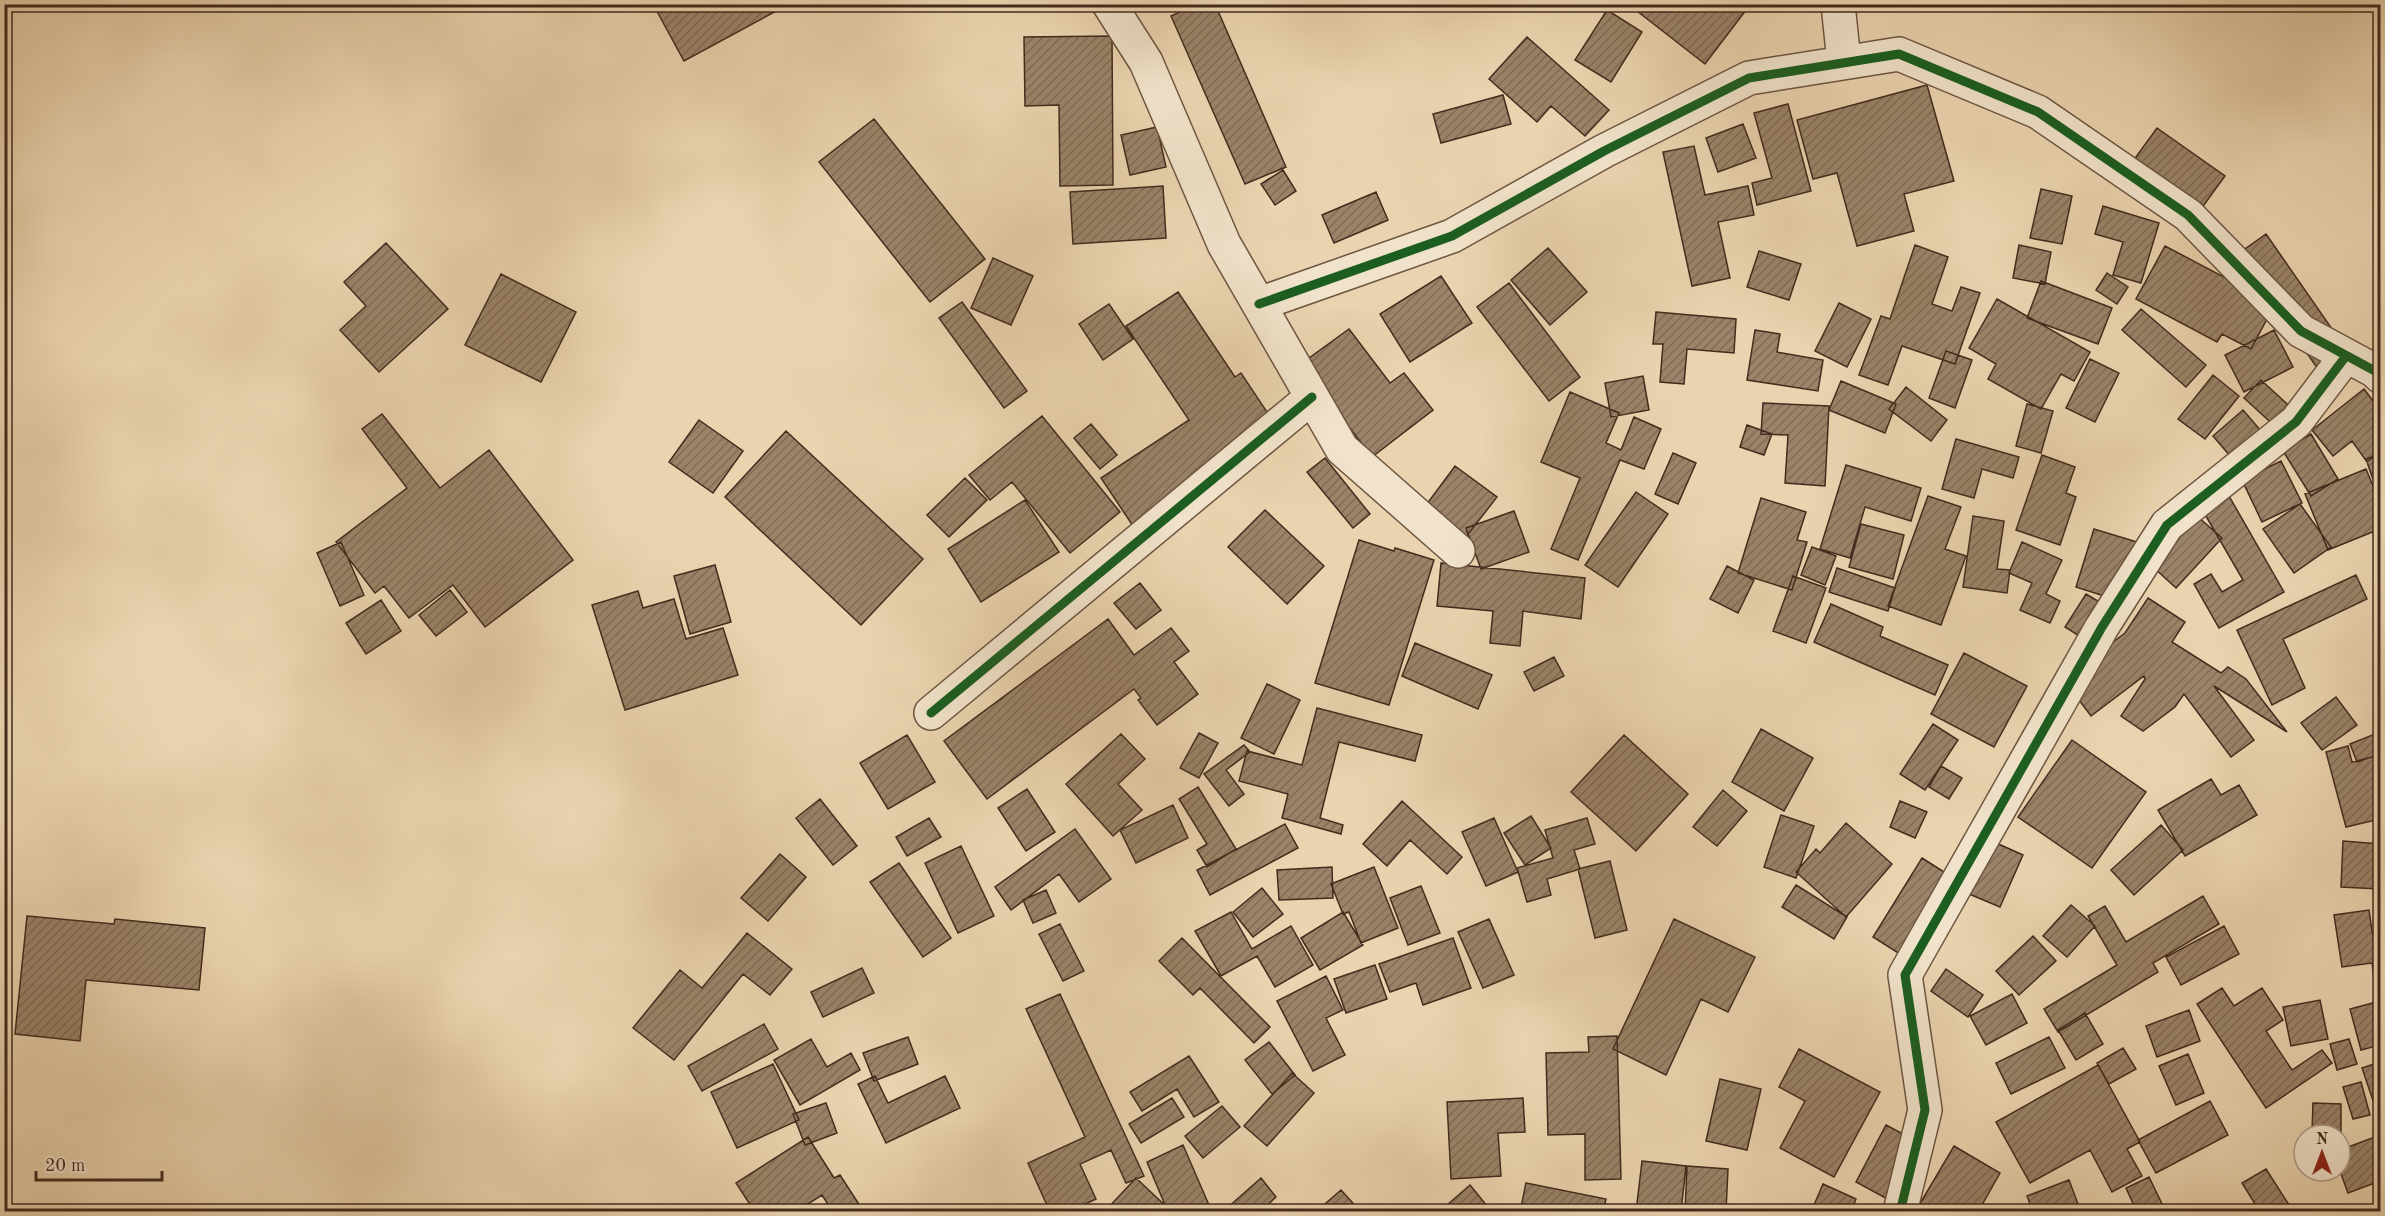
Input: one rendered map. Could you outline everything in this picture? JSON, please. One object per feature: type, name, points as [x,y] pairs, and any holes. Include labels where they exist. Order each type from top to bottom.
[{"type":"street","points":[[1109,4],[1146,62],[1224,244],[1342,449],[1458,551]]},
{"type":"street","points":[[1838,4],[1844,62]]},
{"type":"street","points":[[1259,304],[1452,236],[1604,151],[1749,78],[1899,54],[2038,112],[2188,215],[2301,331],[2375,371],[2380,376]]},
{"type":"street","points":[[1900,1212],[1925,1110],[1905,975],[2102,627],[2167,525],[2296,422],[2346,356]]},
{"type":"street","points":[[931,713],[1312,397]]},
{"type":"building","points":[[653,4],[789,4],[684,61]]},
{"type":"building","points":[[1198,4],[1215,4],[1286,167],[1245,184],[1171,16]]},
{"type":"building","points":[[1628,4],[1739,4],[1746,10],[1705,64]]},
{"type":"building","points":[[1607,10],[1642,32],[1611,82],[1575,60]]},
{"type":"building","points":[[1112,36],[1113,185],[1060,186],[1059,105],[1025,106],[1024,37]]},
{"type":"building","points":[[1527,37],[1609,110],[1585,136],[1551,106],[1537,122],[1489,79]]},
{"type":"building","points":[[1927,85],[1954,181],[1904,194],[1914,231],[1857,246],[1837,173],[1813,179],[1797,120]]},
{"type":"building","points":[[1503,95],[1511,124],[1441,143],[1433,114]]},
{"type":"building","points":[[1788,104],[1811,191],[1757,205],[1752,183],[1772,178],[1754,113]]},
{"type":"building","points":[[874,119],[985,259],[930,302],[819,162]]},
{"type":"building","points":[[1743,124],[1756,158],[1718,172],[1706,138]]},
{"type":"building","points":[[1157,127],[1166,167],[1130,175],[1121,135]]},
{"type":"building","points":[[2157,128],[2225,176],[2201,209],[2133,161]]},
{"type":"building","points":[[1694,146],[1705,195],[1748,186],[1754,215],[1718,222],[1730,278],[1692,286],[1663,152]]},
{"type":"building","points":[[1283,170],[1296,191],[1275,205],[1261,184]]},
{"type":"building","points":[[1163,186],[1166,238],[1073,244],[1070,192]]},
{"type":"building","points":[[2041,189],[2072,196],[2062,244],[2030,238]]},
{"type":"building","points":[[1376,192],[1388,220],[1334,243],[1322,215]]},
{"type":"building","points":[[2103,206],[2159,223],[2141,283],[2113,275],[2123,242],[2095,234]]},
{"type":"building","points":[[2266,234],[2348,352],[2320,372],[2238,254]]},
{"type":"building","points":[[386,243],[448,309],[379,372],[340,330],[366,306],[344,282]]},
{"type":"building","points":[[1915,245],[1948,257],[1932,304],[1952,311],[1961,287],[1980,293],[1955,364],[1902,346],[1888,385],[1859,375],[1881,316],[1890,319]]},
{"type":"building","points":[[2019,245],[2051,252],[2045,284],[2013,278]]},
{"type":"building","points":[[2165,246],[2275,304],[2251,349],[2222,334],[2217,342],[2136,299]]},
{"type":"building","points":[[1548,248],[1587,292],[1550,325],[1511,280]]},
{"type":"building","points":[[1759,251],[1801,264],[1789,300],[1747,287]]},
{"type":"building","points":[[993,258],[1033,276],[1011,325],[971,308]]},
{"type":"building","points":[[2107,273],[2128,287],[2117,304],[2096,290]]},
{"type":"building","points":[[501,274],[576,312],[541,382],[465,345]]},
{"type":"building","points":[[1441,276],[1472,323],[1410,362],[1380,314]]},
{"type":"building","points":[[2041,281],[2112,308],[2098,344],[2027,318]]},
{"type":"building","points":[[1509,283],[1580,377],[1549,401],[1477,307]]},
{"type":"building","points":[[1178,292],[1235,377],[1241,373],[1279,430],[1133,526],[1101,478],[1189,420],[1126,326]]},
{"type":"building","points":[[1997,299],[2090,352],[2074,381],[2061,374],[2041,409],[1988,379],[1996,364],[1969,348]]},
{"type":"building","points":[[962,302],[1027,391],[1004,408],[939,318]]},
{"type":"building","points":[[1839,303],[1871,319],[1847,367],[1815,351]]},
{"type":"building","points":[[1109,304],[1133,339],[1103,360],[1079,324]]},
{"type":"building","points":[[2141,309],[2206,365],[2186,387],[2122,330]]},
{"type":"building","points":[[1656,312],[1736,319],[1734,353],[1687,349],[1684,384],[1660,382],[1663,344],[1653,344]]},
{"type":"building","points":[[1349,329],[1390,383],[1404,373],[1433,410],[1372,457],[1301,364]]},
{"type":"building","points":[[1755,330],[1780,334],[1777,352],[1823,360],[1818,391],[1747,380]]},
{"type":"building","points":[[2274,330],[2293,367],[2244,392],[2225,355]]},
{"type":"building","points":[[1946,351],[1972,360],[1955,408],[1929,398]]},
{"type":"building","points":[[2090,359],[2119,373],[2095,422],[2066,408]]},
{"type":"building","points":[[2213,375],[2239,396],[2205,439],[2178,419]]},
{"type":"building","points":[[1643,376],[1649,410],[1611,417],[1605,383]]},
{"type":"building","points":[[2261,380],[2296,412],[2279,430],[2244,398]]},
{"type":"building","points":[[1841,381],[1896,404],[1885,433],[1829,410]]},
{"type":"building","points":[[1906,387],[1947,420],[1931,441],[1889,409]]},
{"type":"building","points":[[2364,389],[2380,410],[2380,451],[2367,462],[2352,441],[2333,456],[2312,430]]},
{"type":"building","points":[[1570,392],[1619,413],[1606,443],[1621,450],[1634,417],[1661,429],[1644,469],[1620,460],[1578,560],[1551,549],[1580,478],[1541,462]]},
{"type":"building","points":[[1763,403],[1829,406],[1825,486],[1785,483],[1788,435],[1761,434]]},
{"type":"building","points":[[2027,404],[2053,411],[2041,453],[2016,446]]},
{"type":"building","points":[[2243,410],[2261,431],[2231,457],[2213,436]]},
{"type":"building","points":[[382,414],[440,488],[489,450],[573,560],[485,627],[453,585],[409,618],[384,586],[375,593],[336,542],[407,488],[362,429]]},
{"type":"building","points":[[1042,416],[1120,512],[1070,553],[1012,482],[990,500],[969,475]]},
{"type":"building","points":[[699,420],[743,451],[713,493],[669,462]]},
{"type":"building","points":[[1091,424],[1117,455],[1100,469],[1074,438]]},
{"type":"building","points":[[1747,425],[1772,434],[1764,455],[1740,447]]},
{"type":"building","points":[[786,431],[923,559],[861,625],[725,497]]},
{"type":"building","points":[[2311,434],[2338,479],[2311,496],[2283,451]]},
{"type":"building","points":[[1956,439],[2019,457],[2013,478],[1982,469],[1974,498],[1942,489]]},
{"type":"building","points":[[1673,453],[1696,463],[1678,504],[1655,494]]},
{"type":"building","points":[[2380,454],[2380,500],[2366,459]]},
{"type":"building","points":[[2042,455],[2075,467],[2066,493],[2076,497],[2060,545],[2016,530]]},
{"type":"building","points":[[1325,458],[1370,514],[1353,528],[1307,472]]},
{"type":"building","points":[[2281,461],[2302,503],[2262,522],[2242,480]]},
{"type":"building","points":[[1846,465],[1921,488],[1911,521],[1865,507],[1850,558],[1820,549]]},
{"type":"building","points":[[1455,466],[1497,497],[1462,542],[1421,512]]},
{"type":"building","points":[[2366,469],[2380,503],[2380,529],[2328,550],[2305,494]]},
{"type":"building","points":[[965,478],[987,500],[949,537],[927,515]]},
{"type":"building","points":[[1636,492],[1668,514],[1618,587],[1585,565]]},
{"type":"building","points":[[1928,496],[1961,507],[1945,549],[1966,556],[1941,625],[1888,606]]},
{"type":"building","points":[[2229,496],[2284,592],[2219,628],[2194,584],[2211,574],[2222,592],[2243,580],[2203,511]]},
{"type":"building","points":[[1761,498],[1806,512],[1797,540],[1807,542],[1792,590],[1738,573]]},
{"type":"building","points":[[1025,500],[1059,552],[981,602],[948,549]]},
{"type":"building","points":[[2300,504],[2331,547],[2294,573],[2263,529]]},
{"type":"building","points":[[1265,510],[1324,566],[1287,604],[1228,547]]},
{"type":"building","points":[[1514,511],[1529,552],[1481,569],[1466,528]]},
{"type":"building","points":[[1973,516],[2004,521],[1997,569],[2010,570],[2007,593],[1963,587]]},
{"type":"building","points":[[2197,516],[2222,538],[2176,588],[2152,566]]},
{"type":"building","points":[[1861,524],[1904,535],[1893,579],[1849,567]]},
{"type":"building","points":[[2094,529],[2137,542],[2120,601],[2076,587]]},
{"type":"building","points":[[1359,540],[1434,560],[1389,705],[1315,683]]},
{"type":"building","points":[[341,542],[364,595],[340,606],[317,553]]},
{"type":"building","points":[[2022,542],[2062,560],[2046,594],[2060,601],[2050,623],[2020,610],[2032,583],[2009,573]]},
{"type":"building","points":[[1812,547],[1836,556],[1825,585],[1801,575]]},
{"type":"building","points":[[1441,563],[1585,578],[1581,619],[1523,611],[1520,646],[1490,643],[1493,611],[1437,606]]},
{"type":"building","points":[[715,565],[731,622],[690,634],[674,576]]},
{"type":"building","points":[[1727,566],[1754,580],[1738,613],[1710,599]]},
{"type":"building","points":[[1837,568],[1895,588],[1888,611],[1829,592]]},
{"type":"building","points":[[2356,575],[2367,599],[2283,639],[2305,688],[2272,705],[2237,630]]},
{"type":"building","points":[[1793,576],[1826,588],[1806,643],[1773,631]]},
{"type":"building","points":[[1140,583],[1161,610],[1136,629],[1114,603]]},
{"type":"building","points":[[450,590],[467,612],[436,636],[419,615]]},
{"type":"building","points":[[638,591],[643,608],[674,599],[686,639],[723,628],[738,675],[625,710],[592,605]]},
{"type":"building","points":[[2086,594],[2108,607],[2087,641],[2065,627]]},
{"type":"building","points":[[2148,598],[2185,622],[2172,642],[2221,673],[2228,667],[2246,679],[2287,732],[2214,686],[2254,740],[2231,757],[2184,694],[2175,707],[2143,731],[2121,716],[2145,679],[2144,676],[2091,716],[2076,696],[2109,645],[2125,633]]},
{"type":"building","points":[[381,600],[401,631],[366,654],[346,623]]},
{"type":"building","points":[[1831,604],[1883,627],[1880,636],[1948,665],[1935,695],[1814,642]]},
{"type":"building","points":[[1108,619],[1134,655],[1171,628],[1189,651],[1174,662],[1198,694],[1157,725],[1138,700],[1141,698],[1134,689],[987,799],[944,741]]},
{"type":"building","points":[[1415,643],[1492,675],[1478,709],[1402,676]]},
{"type":"building","points":[[1964,653],[2027,686],[1994,747],[1931,714]]},
{"type":"building","points":[[1554,657],[1564,676],[1534,691],[1524,672]]},
{"type":"building","points":[[1267,684],[1300,700],[1274,754],[1241,738]]},
{"type":"building","points":[[2336,697],[2357,725],[2322,750],[2301,723]]},
{"type":"building","points":[[1317,708],[1422,735],[1415,761],[1339,742],[1320,818],[1343,825],[1341,834],[1282,818],[1288,794],[1239,781],[1247,751],[1302,765]]},
{"type":"building","points":[[1933,724],[1958,740],[1925,790],[1900,774]]},
{"type":"building","points":[[1761,729],[1813,758],[1784,811],[1732,782]]},
{"type":"building","points":[[2380,732],[2380,754],[2357,762],[2350,744]]},
{"type":"building","points":[[1199,733],[1218,743],[1199,778],[1180,768]]},
{"type":"building","points":[[1121,734],[1145,759],[1118,784],[1142,810],[1113,836],[1066,784]]},
{"type":"building","points":[[907,735],[935,782],[888,809],[860,763]]},
{"type":"building","points":[[1624,735],[1688,794],[1636,851],[1571,792]]},
{"type":"building","points":[[2072,740],[2146,792],[2092,868],[2018,817]]},
{"type":"building","points":[[1244,745],[1250,752],[1226,770],[1244,794],[1229,806],[1204,774]]},
{"type":"building","points":[[2348,746],[2352,762],[2380,755],[2380,819],[2346,827],[2326,752]]},
{"type":"building","points":[[1941,766],[1962,778],[1949,799],[1929,787]]},
{"type":"building","points":[[2211,779],[2221,795],[2239,785],[2257,815],[2185,856],[2158,810]]},
{"type":"building","points":[[1198,787],[1236,849],[1207,867],[1197,850],[1207,844],[1179,799]]},
{"type":"building","points":[[1027,789],[1055,832],[1026,851],[998,808]]},
{"type":"building","points":[[1723,790],[1747,811],[1717,846],[1693,827]]},
{"type":"building","points":[[820,799],[857,846],[833,865],[796,818]]},
{"type":"building","points":[[1402,801],[1462,857],[1447,874],[1410,840],[1387,866],[1363,844]]},
{"type":"building","points":[[1900,801],[1927,812],[1915,838],[1890,827]]},
{"type":"building","points":[[1173,805],[1188,838],[1136,863],[1120,830]]},
{"type":"building","points":[[1781,815],[1814,826],[1796,878],[1764,867]]},
{"type":"building","points":[[1531,816],[1551,848],[1525,865],[1504,833]]},
{"type":"building","points":[[929,818],[941,837],[907,856],[896,837]]},
{"type":"building","points":[[1494,818],[1518,872],[1486,886],[1462,832]]},
{"type":"building","points":[[1587,818],[1595,844],[1574,850],[1580,869],[1547,879],[1551,895],[1527,902],[1517,868],[1553,858],[1545,830]]},
{"type":"building","points":[[1846,823],[1892,864],[1846,917],[1796,872],[1816,849],[1820,853]]},
{"type":"building","points":[[1285,824],[1298,848],[1210,895],[1197,870]]},
{"type":"building","points":[[2161,825],[2183,850],[2134,895],[2111,870]]},
{"type":"building","points":[[1075,829],[1111,879],[1079,902],[1059,874],[1011,910],[995,887]]},
{"type":"building","points":[[1985,838],[2023,855],[2000,907],[1962,891]]},
{"type":"building","points":[[2343,841],[2380,844],[2379,889],[2341,887]]},
{"type":"building","points":[[961,846],[994,916],[958,933],[925,863]]},
{"type":"building","points":[[780,854],[806,877],[768,921],[741,898]]},
{"type":"building","points":[[1922,858],[1952,877],[1903,956],[1873,937]]},
{"type":"building","points":[[1610,861],[1627,930],[1595,938],[1578,869]]},
{"type":"building","points":[[899,863],[951,938],[923,957],[870,882]]},
{"type":"building","points":[[1332,867],[1333,898],[1279,900],[1277,870]]},
{"type":"building","points":[[1374,867],[1398,928],[1361,943],[1349,912],[1343,914],[1331,884]]},
{"type":"building","points":[[1796,885],[1847,917],[1834,939],[1782,907]]},
{"type":"building","points":[[1421,886],[1440,933],[1408,945],[1390,898]]},
{"type":"building","points":[[1262,888],[1283,914],[1253,937],[1233,912]]},
{"type":"building","points":[[1046,890],[1056,913],[1033,923],[1023,900]]},
{"type":"building","points":[[2203,896],[2219,924],[2153,963],[2158,972],[2058,1032],[2044,1009],[2117,965],[2088,916],[2105,906],[2126,942]]},
{"type":"building","points":[[2071,905],[2095,926],[2067,957],[2043,936]]},
{"type":"building","points":[[2369,910],[2375,951],[2380,950],[2380,984],[2375,985],[2372,963],[2342,967],[2334,915]]},
{"type":"building","points":[[1231,912],[1252,949],[1291,926],[1313,965],[1275,987],[1257,956],[1221,976],[1195,931]]},
{"type":"building","points":[[1343,912],[1363,945],[1320,970],[1301,938]]},
{"type":"building","points":[[27,916],[114,924],[115,919],[205,928],[199,990],[86,980],[80,1041],[15,1034]]},
{"type":"building","points":[[1489,919],[1514,975],[1483,988],[1458,932]]},
{"type":"building","points":[[1674,919],[1755,957],[1728,1012],[1701,999],[1666,1075],[1613,1049]]},
{"type":"building","points":[[1060,924],[1084,971],[1063,981],[1039,934]]},
{"type":"building","points":[[2224,926],[2239,954],[2181,985],[2166,957]]},
{"type":"building","points":[[747,933],[792,969],[770,995],[743,974],[674,1060],[633,1028],[680,970],[702,988]]},
{"type":"building","points":[[2033,936],[2056,961],[2019,995],[1996,971]]},
{"type":"building","points":[[1182,938],[1270,1027],[1254,1043],[1200,988],[1193,995],[1159,961]]},
{"type":"building","points":[[1453,938],[1471,988],[1423,1005],[1416,983],[1390,992],[1379,964]]},
{"type":"building","points":[[1375,965],[1387,999],[1346,1013],[1334,979]]},
{"type":"building","points":[[862,968],[874,993],[823,1017],[811,992]]},
{"type":"building","points":[[1946,969],[1983,995],[1968,1017],[1931,991]]},
{"type":"building","points":[[1326,976],[1343,1010],[1326,1018],[1345,1055],[1313,1071],[1277,1001]]},
{"type":"building","points":[[2222,988],[2234,1006],[2262,988],[2283,1020],[2266,1031],[2292,1070],[2322,1050],[2332,1063],[2266,1108],[2197,1004]]},
{"type":"building","points":[[1060,994],[1144,1176],[1126,1183],[1111,1150],[1080,1164],[1096,1199],[1067,1212],[1050,1212],[1028,1163],[1085,1137],[1026,1009]]},
{"type":"building","points":[[2012,994],[2027,1023],[1986,1045],[1970,1016]]},
{"type":"building","points":[[2320,1000],[2328,1039],[2291,1046],[2283,1007]]},
{"type":"building","points":[[2380,1001],[2380,1045],[2361,1050],[2350,1009]]},
{"type":"building","points":[[2189,1010],[2200,1041],[2157,1057],[2146,1026]]},
{"type":"building","points":[[2085,1013],[2103,1044],[2076,1060],[2058,1030]]},
{"type":"building","points":[[764,1024],[778,1049],[702,1091],[688,1066]]},
{"type":"building","points":[[1617,1036],[1621,1179],[1585,1180],[1585,1134],[1548,1135],[1546,1053],[1589,1052],[1588,1037]]},
{"type":"building","points":[[908,1037],[918,1064],[874,1081],[863,1053]]},
{"type":"building","points":[[2049,1037],[2065,1068],[2011,1094],[1996,1063]]},
{"type":"building","points":[[811,1039],[827,1067],[851,1053],[860,1070],[800,1105],[774,1060]]},
{"type":"building","points":[[2349,1039],[2357,1064],[2337,1070],[2330,1044]]},
{"type":"building","points":[[1269,1042],[1295,1075],[1272,1094],[1245,1060]]},
{"type":"building","points":[[2123,1048],[2136,1069],[2109,1084],[2097,1063]]},
{"type":"building","points":[[1799,1049],[1880,1092],[1834,1177],[1780,1148],[1805,1101],[1779,1087]]},
{"type":"building","points":[[2188,1054],[2204,1093],[2176,1105],[2159,1066]]},
{"type":"building","points":[[1189,1056],[1219,1102],[1194,1117],[1177,1089],[1142,1111],[1130,1092]]},
{"type":"building","points":[[2380,1062],[2380,1121],[2362,1068]]},
{"type":"building","points":[[773,1064],[799,1120],[737,1148],[711,1092]]},
{"type":"building","points":[[2098,1065],[2140,1142],[2127,1149],[2142,1176],[2112,1192],[2090,1150],[2030,1183],[1996,1122]]},
{"type":"building","points":[[1292,1073],[1314,1093],[1267,1146],[1244,1126]]},
{"type":"building","points":[[875,1076],[888,1103],[945,1076],[960,1108],[886,1143],[858,1084]]},
{"type":"building","points":[[1720,1079],[1761,1089],[1747,1150],[1706,1141]]},
{"type":"building","points":[[2361,1082],[2370,1115],[2353,1119],[2343,1087]]},
{"type":"building","points":[[1172,1098],[1184,1117],[1141,1143],[1129,1124]]},
{"type":"building","points":[[1523,1098],[1525,1132],[1498,1133],[1501,1176],[1451,1179],[1447,1102]]},
{"type":"building","points":[[2210,1101],[2228,1135],[2156,1173],[2138,1140]]},
{"type":"building","points":[[826,1103],[837,1133],[805,1145],[793,1114]]},
{"type":"building","points":[[2313,1103],[2341,1104],[2341,1123],[2312,1123]]},
{"type":"building","points":[[1222,1106],[1240,1127],[1203,1158],[1185,1136]]},
{"type":"building","points":[[1886,1125],[1922,1144],[1891,1201],[1856,1182]]},
{"type":"building","points":[[2380,1135],[2380,1181],[2348,1193],[2344,1183],[2352,1183],[2352,1146]]},
{"type":"building","points":[[808,1137],[834,1178],[840,1175],[864,1212],[833,1212],[822,1195],[795,1212],[750,1212],[753,1209],[736,1183]]},
{"type":"building","points":[[1183,1145],[1212,1212],[1168,1212],[1147,1162]]},
{"type":"building","points":[[1954,1146],[2000,1173],[1978,1212],[1915,1212]]},
{"type":"building","points":[[1642,1161],[1686,1166],[1681,1212],[1636,1212]]},
{"type":"building","points":[[1687,1166],[1728,1169],[1726,1212],[1685,1212]]},
{"type":"building","points":[[2266,1169],[2291,1208],[2285,1212],[2260,1212],[2242,1183]]},
{"type":"building","points":[[2149,1177],[2166,1212],[2133,1212],[2136,1210],[2126,1188]]},
{"type":"building","points":[[1136,1178],[1172,1212],[1105,1211]]},
{"type":"building","points":[[1261,1178],[1276,1197],[1260,1212],[1227,1212],[1226,1209]]},
{"type":"building","points":[[2069,1180],[2081,1212],[2033,1212],[2027,1196]]},
{"type":"building","points":[[1526,1183],[1606,1199],[1603,1212],[1520,1212]]},
{"type":"building","points":[[1823,1184],[1856,1199],[1851,1212],[1811,1212]]},
{"type":"building","points":[[1470,1185],[1492,1212],[1439,1212]]},
{"type":"building","points":[[1341,1190],[1361,1212],[1319,1212],[1318,1210]]},
{"type":"cycle path","points":[[1259,304],[1452,236],[1604,151],[1749,78],[1899,54],[2038,112],[2188,215],[2301,331],[2375,371],[2380,376]]},
{"type":"cycle path","points":[[1900,1212],[1925,1110],[1905,975],[2102,627],[2167,525],[2296,422],[2346,356]]},
{"type":"cycle path","points":[[931,713],[1312,397]]}]
